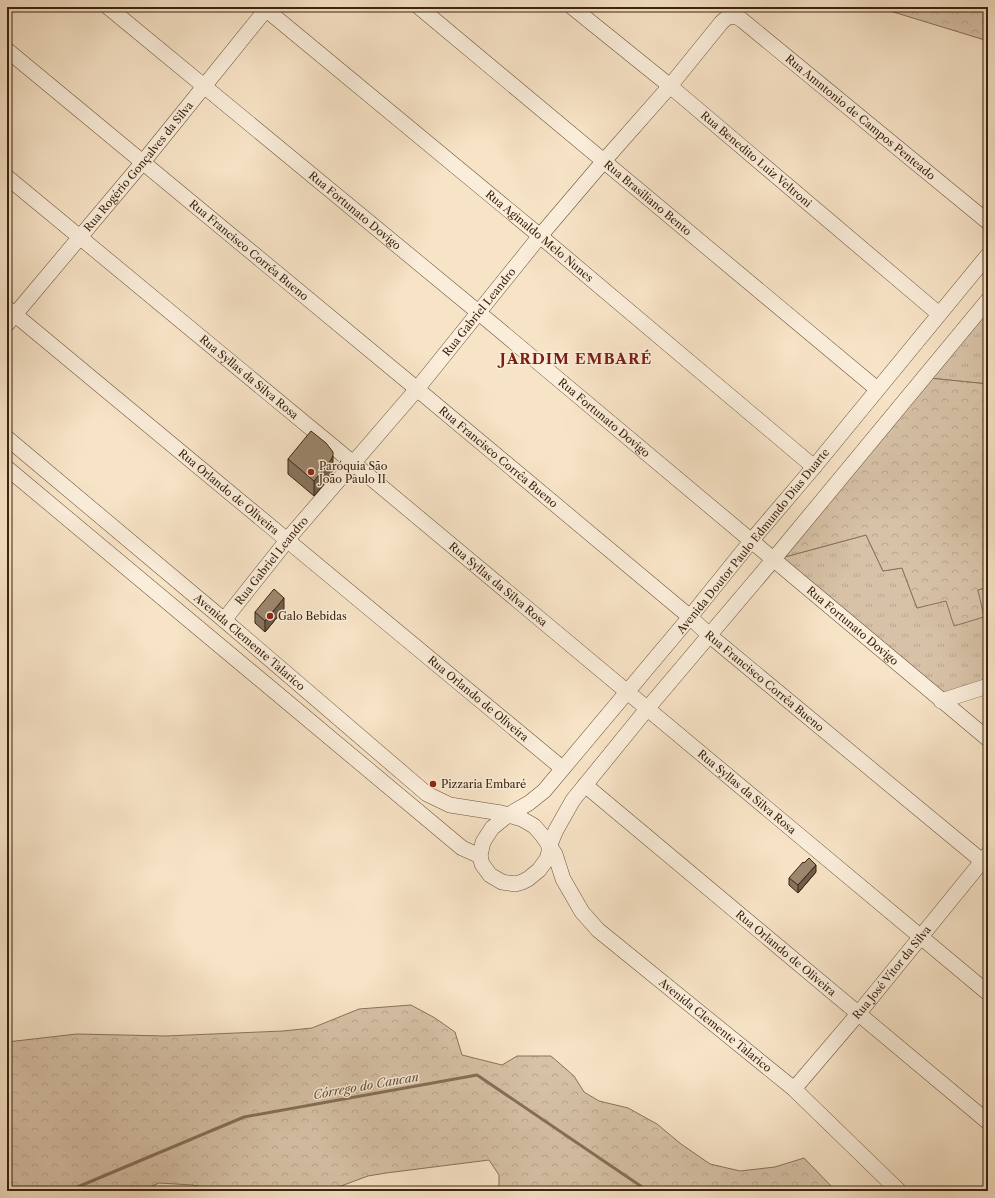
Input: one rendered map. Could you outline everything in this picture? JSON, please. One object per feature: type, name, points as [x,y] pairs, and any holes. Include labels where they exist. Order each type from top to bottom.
[{"type":"street","name":"Rua Fortunato Dovigo","points":[[108,7],[478,312],[988,739]]},
{"type":"street","name":"Rua Brasiliano Bento","points":[[419,7],[877,389]]},
{"type":"street","name":"Rua Benedito Luiz Veltroni","points":[[572,7],[670,86],[939,314]]},
{"type":"street","name":"Rua Rogério Gonçalves da Silva","points":[[10,315],[81,238],[266,8]]},
{"type":"street","name":"Rua Aginaldo Melo Nunes","points":[[266,8],[814,467]]},
{"type":"street","name":"Rua Gabriel Leandro","points":[[224,620],[287,540],[417,389],[540,236],[670,86],[721,23],[734,12]]},
{"type":"street","name":"Rua Amntonio de Campos Penteado","points":[[734,12],[737,17],[988,222]]},
{"type":"street","name":"Rua Francisco Corrêa Bueno","points":[[7,50],[417,389],[690,617],[709,635],[986,860]]},
{"type":"street","name":"Rua Syllas da Silva Rosa","points":[[7,177],[353,463],[920,938],[988,993]]},
{"type":"street","name":"Avenida Doutor Paulo Edmundo Dias Duarte","points":[[508,815],[529,803],[544,791],[690,617],[988,255]]},
{"type":"street","points":[[508,815],[487,834],[480,849],[480,856],[482,864],[490,875],[502,882],[515,884],[528,879],[539,870],[547,859],[549,847],[556,830],[573,800],[647,708],[773,560],[988,300]]},
{"type":"street","name":"Rua Orlando de Oliveira","points":[[10,315],[287,540],[562,768]]},
{"type":"street","name":"Avenida Clemente Talarico","points":[[7,438],[224,620],[427,794],[450,805],[508,815],[522,819],[534,826],[555,854],[563,879],[582,912],[598,930],[794,1090],[899,1191]]},
{"type":"street","name":"Avenida Clemente Talarico","points":[[7,468],[462,848],[480,856]]},
{"type":"street","points":[[7,479],[23,481]]},
{"type":"street","points":[[941,701],[988,686]]},
{"type":"street","name":"Rua Orlando de Oliveira","points":[[585,785],[988,1122]]},
{"type":"street","name":"Rua José Vítor da Silva","points":[[794,1090],[986,860]]},
{"type":"green space","points":[[877,7],[988,7],[988,41]]},
{"type":"green space","points":[[988,306],[988,384],[929,378]]},
{"type":"green space","points":[[929,378],[988,384],[988,587],[978,590],[984,617],[954,626],[946,601],[917,608],[902,568],[883,571],[866,535],[781,558]]},
{"type":"green space","points":[[866,535],[883,571],[902,568],[917,608],[988,587],[988,682],[957,692],[941,693],[781,558]]},
{"type":"green space","points":[[411,1005],[435,1018],[455,1032],[462,1055],[502,1065],[517,1056],[551,1056],[574,1076],[584,1092],[599,1101],[628,1108],[657,1124],[681,1144],[710,1164],[740,1171],[775,1167],[804,1158],[836,1191],[492,1191],[499,1185],[499,1175],[489,1160],[386,1173],[368,1176],[341,1186],[301,1190],[227,1191],[192,1185],[159,1183],[141,1191],[7,1191],[7,1042],[77,1034],[166,1036],[283,1031],[312,1028],[359,1009]]},
{"type":"building","points":[[311,431],[326,443],[333,452],[333,456],[329,463],[314,481],[288,459]]},
{"type":"building","points":[[274,589],[284,598],[265,621],[255,612]]},
{"type":"building","points":[[809,858],[816,865],[798,885],[789,878],[803,862],[804,863]]},
{"type":"waterway","name":"Córrego do Cancan","points":[[68,1191],[244,1117],[477,1075],[648,1191]]},
{"type":"place","name":"Paróquia São João Paulo II","points":[[311,472]]},
{"type":"place","name":"Galo Bebidas","points":[[270,616]]},
{"type":"place","name":"Pizzaria Embaré","points":[[433,784]]},
{"type":"district","name":"JARDIM EMBARÉ","points":[[576,359]]}]
